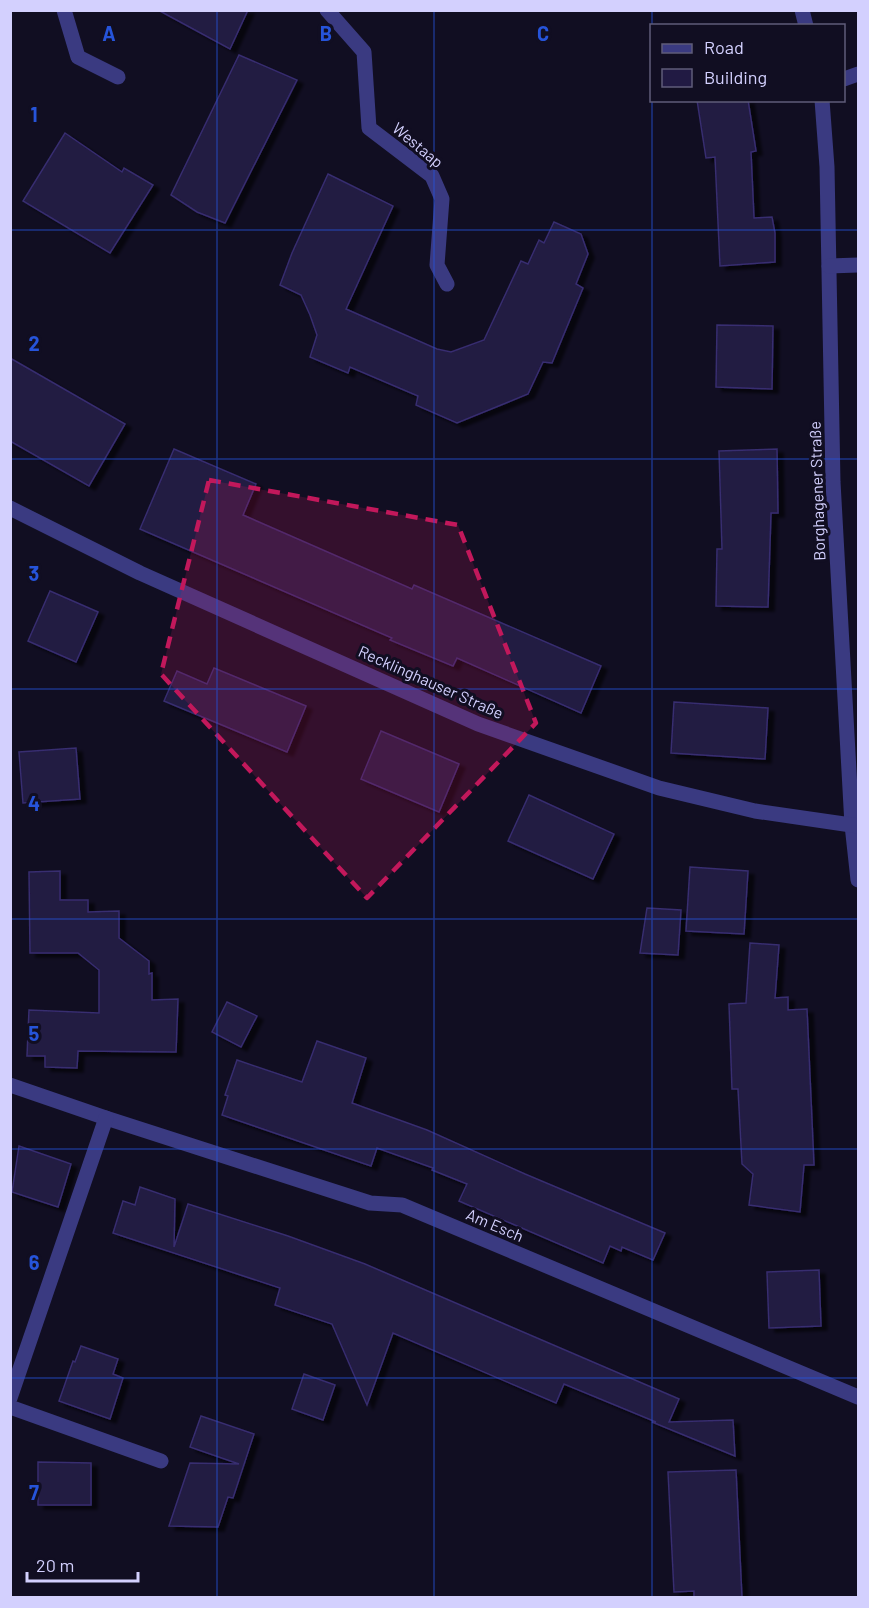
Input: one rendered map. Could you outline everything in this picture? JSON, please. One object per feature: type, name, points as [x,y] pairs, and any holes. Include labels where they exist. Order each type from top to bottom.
[{"type":"street","points":[[64,10],[78,57],[118,77]]},
{"type":"street","name":"Westaap","points":[[327,10],[364,52],[369,128],[432,176],[442,199],[436,265],[447,284]]},
{"type":"street","name":"Borghagener Straße","points":[[822,102],[830,266],[833,482],[858,880]]},
{"type":"street","points":[[830,266],[858,265]]},
{"type":"street","name":"Recklinghauser Straße","points":[[10,508],[140,573],[478,724],[659,788],[755,811],[855,825]]},
{"type":"street","name":"Am Esch","points":[[10,1085],[370,1203],[402,1205],[858,1397]]},
{"type":"street","points":[[10,1398],[106,1118]]},
{"type":"street","points":[[10,1407],[161,1461]]},
{"type":"highlighted area","points":[[209,480],[458,525],[536,723],[367,898],[161,674]]},
{"type":"building","points":[[158,10],[248,10],[230,49]]},
{"type":"building","points":[[239,55],[297,80],[225,223],[197,212],[171,195]]},
{"type":"building","points":[[697,102],[748,102],[756,151],[751,152],[754,218],[772,217],[775,233],[775,262],[720,266],[715,157],[706,158]]},
{"type":"building","points":[[65,133],[122,172],[124,168],[153,185],[110,253],[23,201]]},
{"type":"building","points":[[328,174],[393,206],[346,309],[437,349],[451,352],[484,340],[521,261],[528,264],[539,240],[544,243],[554,222],[581,234],[588,254],[576,284],[583,288],[552,363],[543,362],[528,394],[457,423],[416,405],[418,396],[350,367],[348,373],[310,357],[317,335],[310,315],[301,295],[280,285]]},
{"type":"building","points":[[717,325],[773,326],[772,389],[716,387]]},
{"type":"building","points":[[10,358],[125,424],[89,486],[10,441]]},
{"type":"building","points":[[174,449],[256,484],[243,515],[412,589],[414,585],[601,666],[581,713],[457,658],[453,666],[390,640],[392,638],[140,529]]},
{"type":"building","points":[[777,449],[778,513],[771,513],[768,607],[716,606],[717,549],[722,549],[719,451]]},
{"type":"building","points":[[50,591],[98,612],[76,662],[28,641]]},
{"type":"building","points":[[214,668],[306,706],[287,752],[164,701],[177,671],[207,684]]},
{"type":"building","points":[[674,702],[768,708],[765,759],[671,753]]},
{"type":"building","points":[[381,731],[459,764],[439,812],[361,779]]},
{"type":"building","points":[[76,748],[80,799],[23,803],[19,752]]},
{"type":"building","points":[[529,795],[614,834],[593,879],[508,841]]},
{"type":"building","points":[[690,867],[748,871],[744,934],[686,931]]},
{"type":"building","points":[[60,871],[60,900],[88,900],[88,912],[119,911],[119,938],[149,961],[149,974],[152,973],[152,1000],[178,999],[176,1052],[78,1051],[77,1068],[45,1067],[45,1056],[27,1056],[29,1010],[99,1013],[99,970],[78,953],[30,953],[29,872]]},
{"type":"building","points":[[647,908],[681,910],[678,955],[640,953]]},
{"type":"building","points":[[750,943],[779,945],[775,998],[788,997],[788,1010],[807,1009],[814,1165],[804,1165],[800,1212],[749,1205],[753,1174],[742,1164],[738,1089],[732,1089],[729,1004],[746,1003]]},
{"type":"building","points":[[227,1002],[257,1016],[241,1047],[212,1032]]},
{"type":"building","points":[[317,1041],[366,1058],[352,1103],[427,1130],[665,1233],[653,1260],[622,1247],[621,1251],[610,1246],[603,1263],[459,1201],[467,1184],[432,1170],[433,1168],[377,1148],[371,1166],[222,1115],[228,1096],[225,1095],[237,1060],[302,1082]]},
{"type":"building","points":[[19,1146],[71,1164],[58,1207],[12,1192]]},
{"type":"building","points":[[140,1187],[175,1199],[174,1247],[188,1204],[365,1264],[679,1399],[669,1422],[733,1420],[735,1456],[564,1384],[556,1403],[393,1333],[367,1405],[332,1324],[275,1305],[280,1288],[113,1233],[123,1201],[135,1205]]},
{"type":"building","points":[[819,1270],[821,1326],[769,1328],[767,1272]]},
{"type":"building","points":[[81,1346],[118,1359],[113,1374],[123,1378],[110,1419],[59,1401],[73,1361],[75,1362]]},
{"type":"building","points":[[304,1374],[335,1385],[323,1420],[292,1409]]},
{"type":"building","points":[[201,1416],[254,1434],[233,1498],[228,1497],[218,1527],[169,1526],[190,1463],[239,1464],[190,1447]]},
{"type":"building","points":[[38,1462],[91,1463],[91,1505],[38,1505]]},
{"type":"building","points":[[736,1470],[742,1598],[694,1598],[694,1591],[674,1592],[668,1472]]}]
